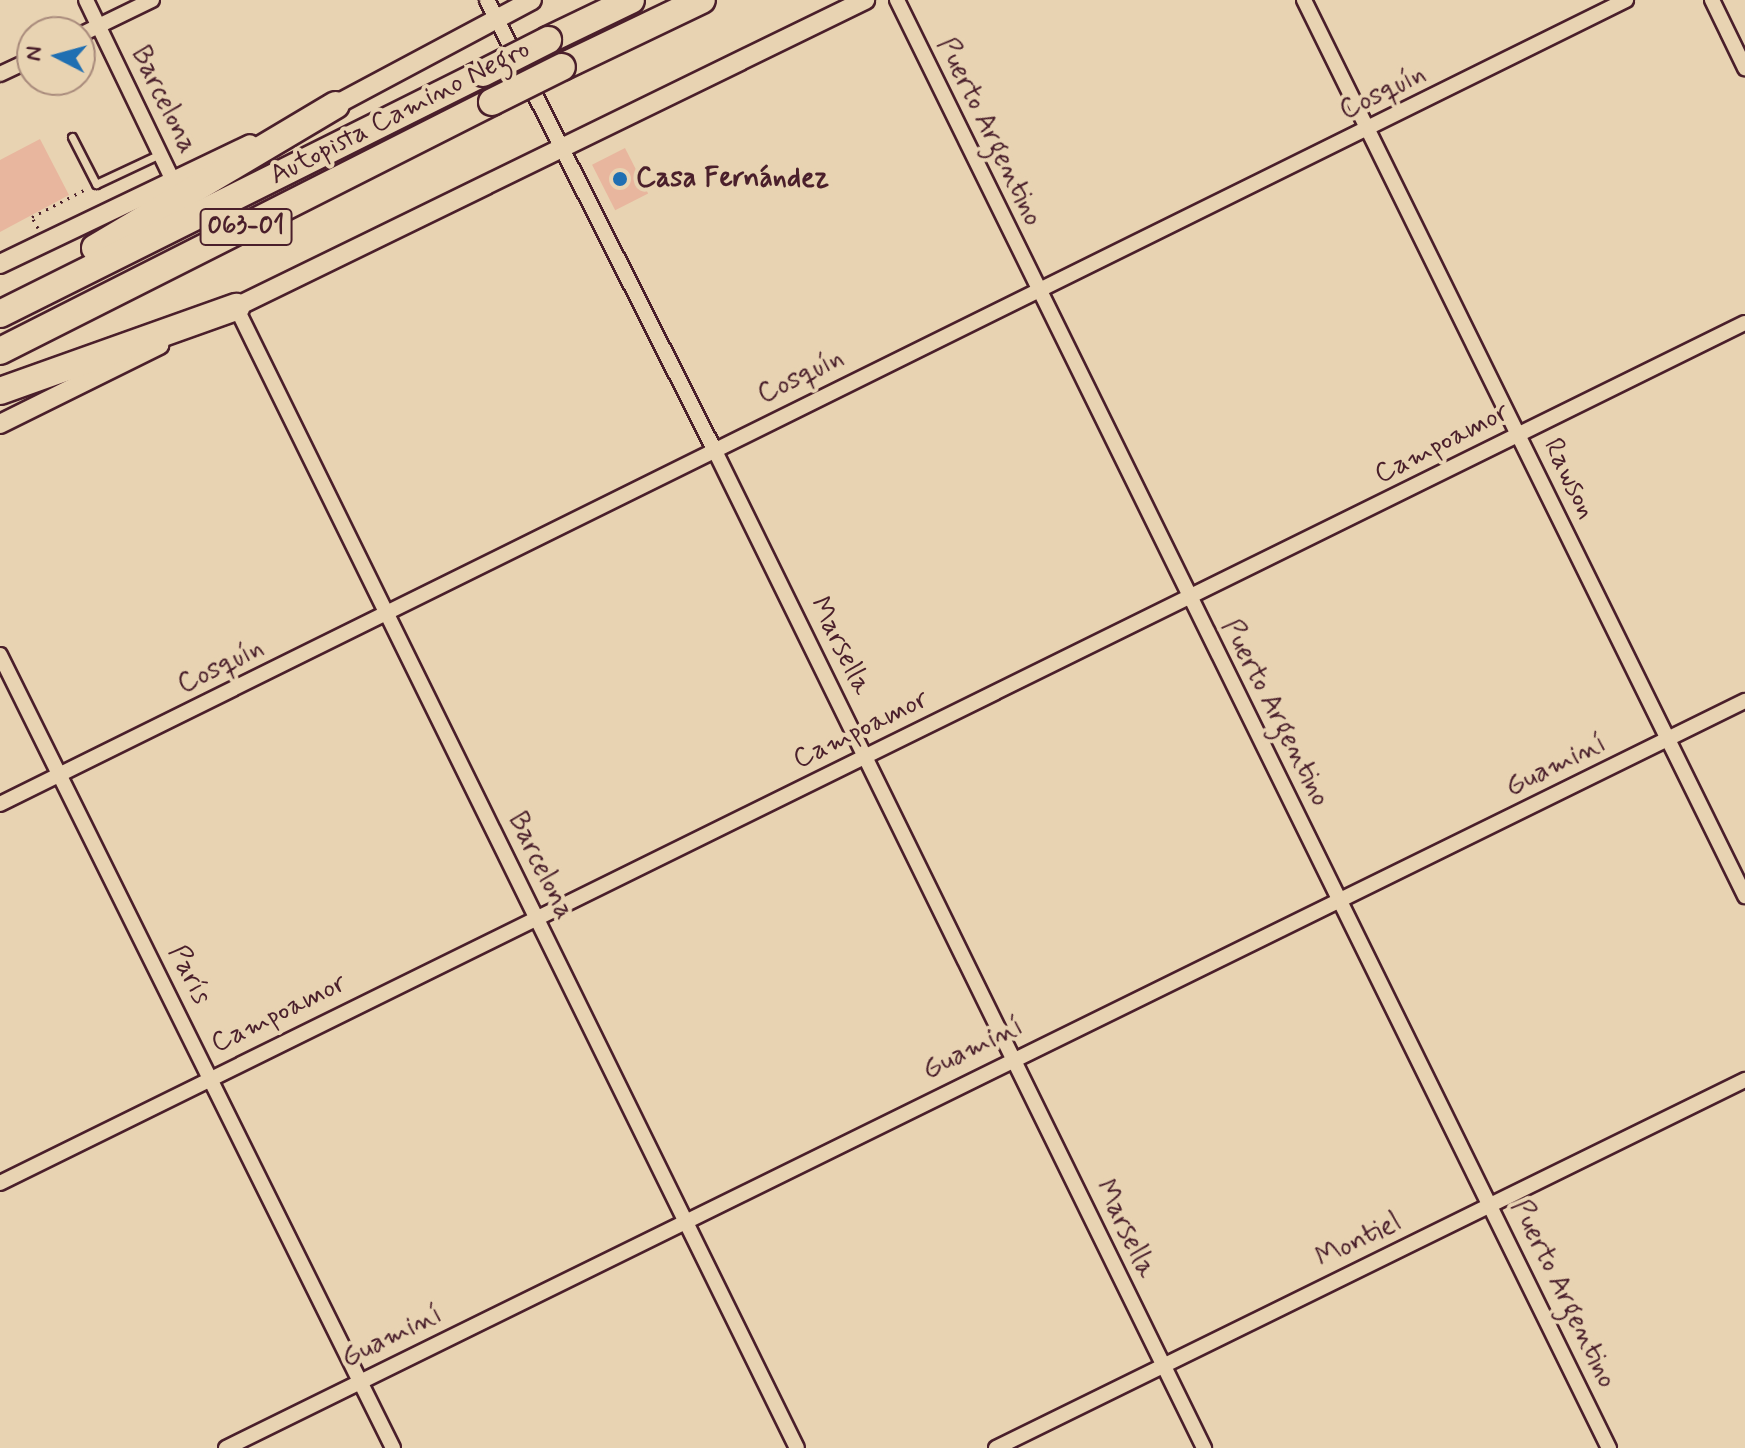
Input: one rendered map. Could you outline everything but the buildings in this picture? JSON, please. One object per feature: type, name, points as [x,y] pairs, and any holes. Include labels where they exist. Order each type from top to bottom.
[{"type":"highway","name":"Autopista Camino Negro","points":[[0,314],[631,0]]},
{"type":"highway","name":"Autopista Camino Negro","points":[[0,351],[562,67],[702,0]]},
{"type":"highway","points":[[0,300],[146,220],[336,105]]},
{"type":"highway","points":[[0,391],[236,307]]},
{"type":"street","name":"Barcelona","points":[[86,0],[172,179]]},
{"type":"street","points":[[96,27],[152,0]]},
{"type":"street","name":"Marsella","points":[[487,0],[714,449],[1204,1448]]},
{"type":"street","points":[[0,264],[172,179],[336,105],[532,0]]},
{"type":"street","points":[[0,424],[865,0]]},
{"type":"street","name":"Puerto Argentino","points":[[897,0],[1188,600],[1341,899],[1609,1448]]},
{"type":"street","name":"Rawson","points":[[1304,0],[1745,896]]},
{"type":"street","name":"Cosquín","points":[[0,804],[390,614],[714,449],[1366,131],[1626,0]]},
{"type":"street","points":[[1712,0],[1745,68]]},
{"type":"street","name":"Barcelona","points":[[236,307],[390,614],[797,1448]]},
{"type":"street","name":"Campoamor","points":[[0,1183],[211,1076],[1188,600],[1745,323]]},
{"type":"street","name":"París","points":[[0,655],[393,1448]]},
{"type":"street","name":"Guaminí","points":[[226,1448],[1012,1058],[1745,701]]},
{"type":"street","name":"Montiel","points":[[996,1448],[1745,1080]]},
{"type":"lane","points":[[72,137],[96,184],[162,153]]},
{"type":"path","points":[[40,231],[32,217],[96,184]]},
{"type":"place","name":"Casa Fernández","points":[[620,179]]}]
